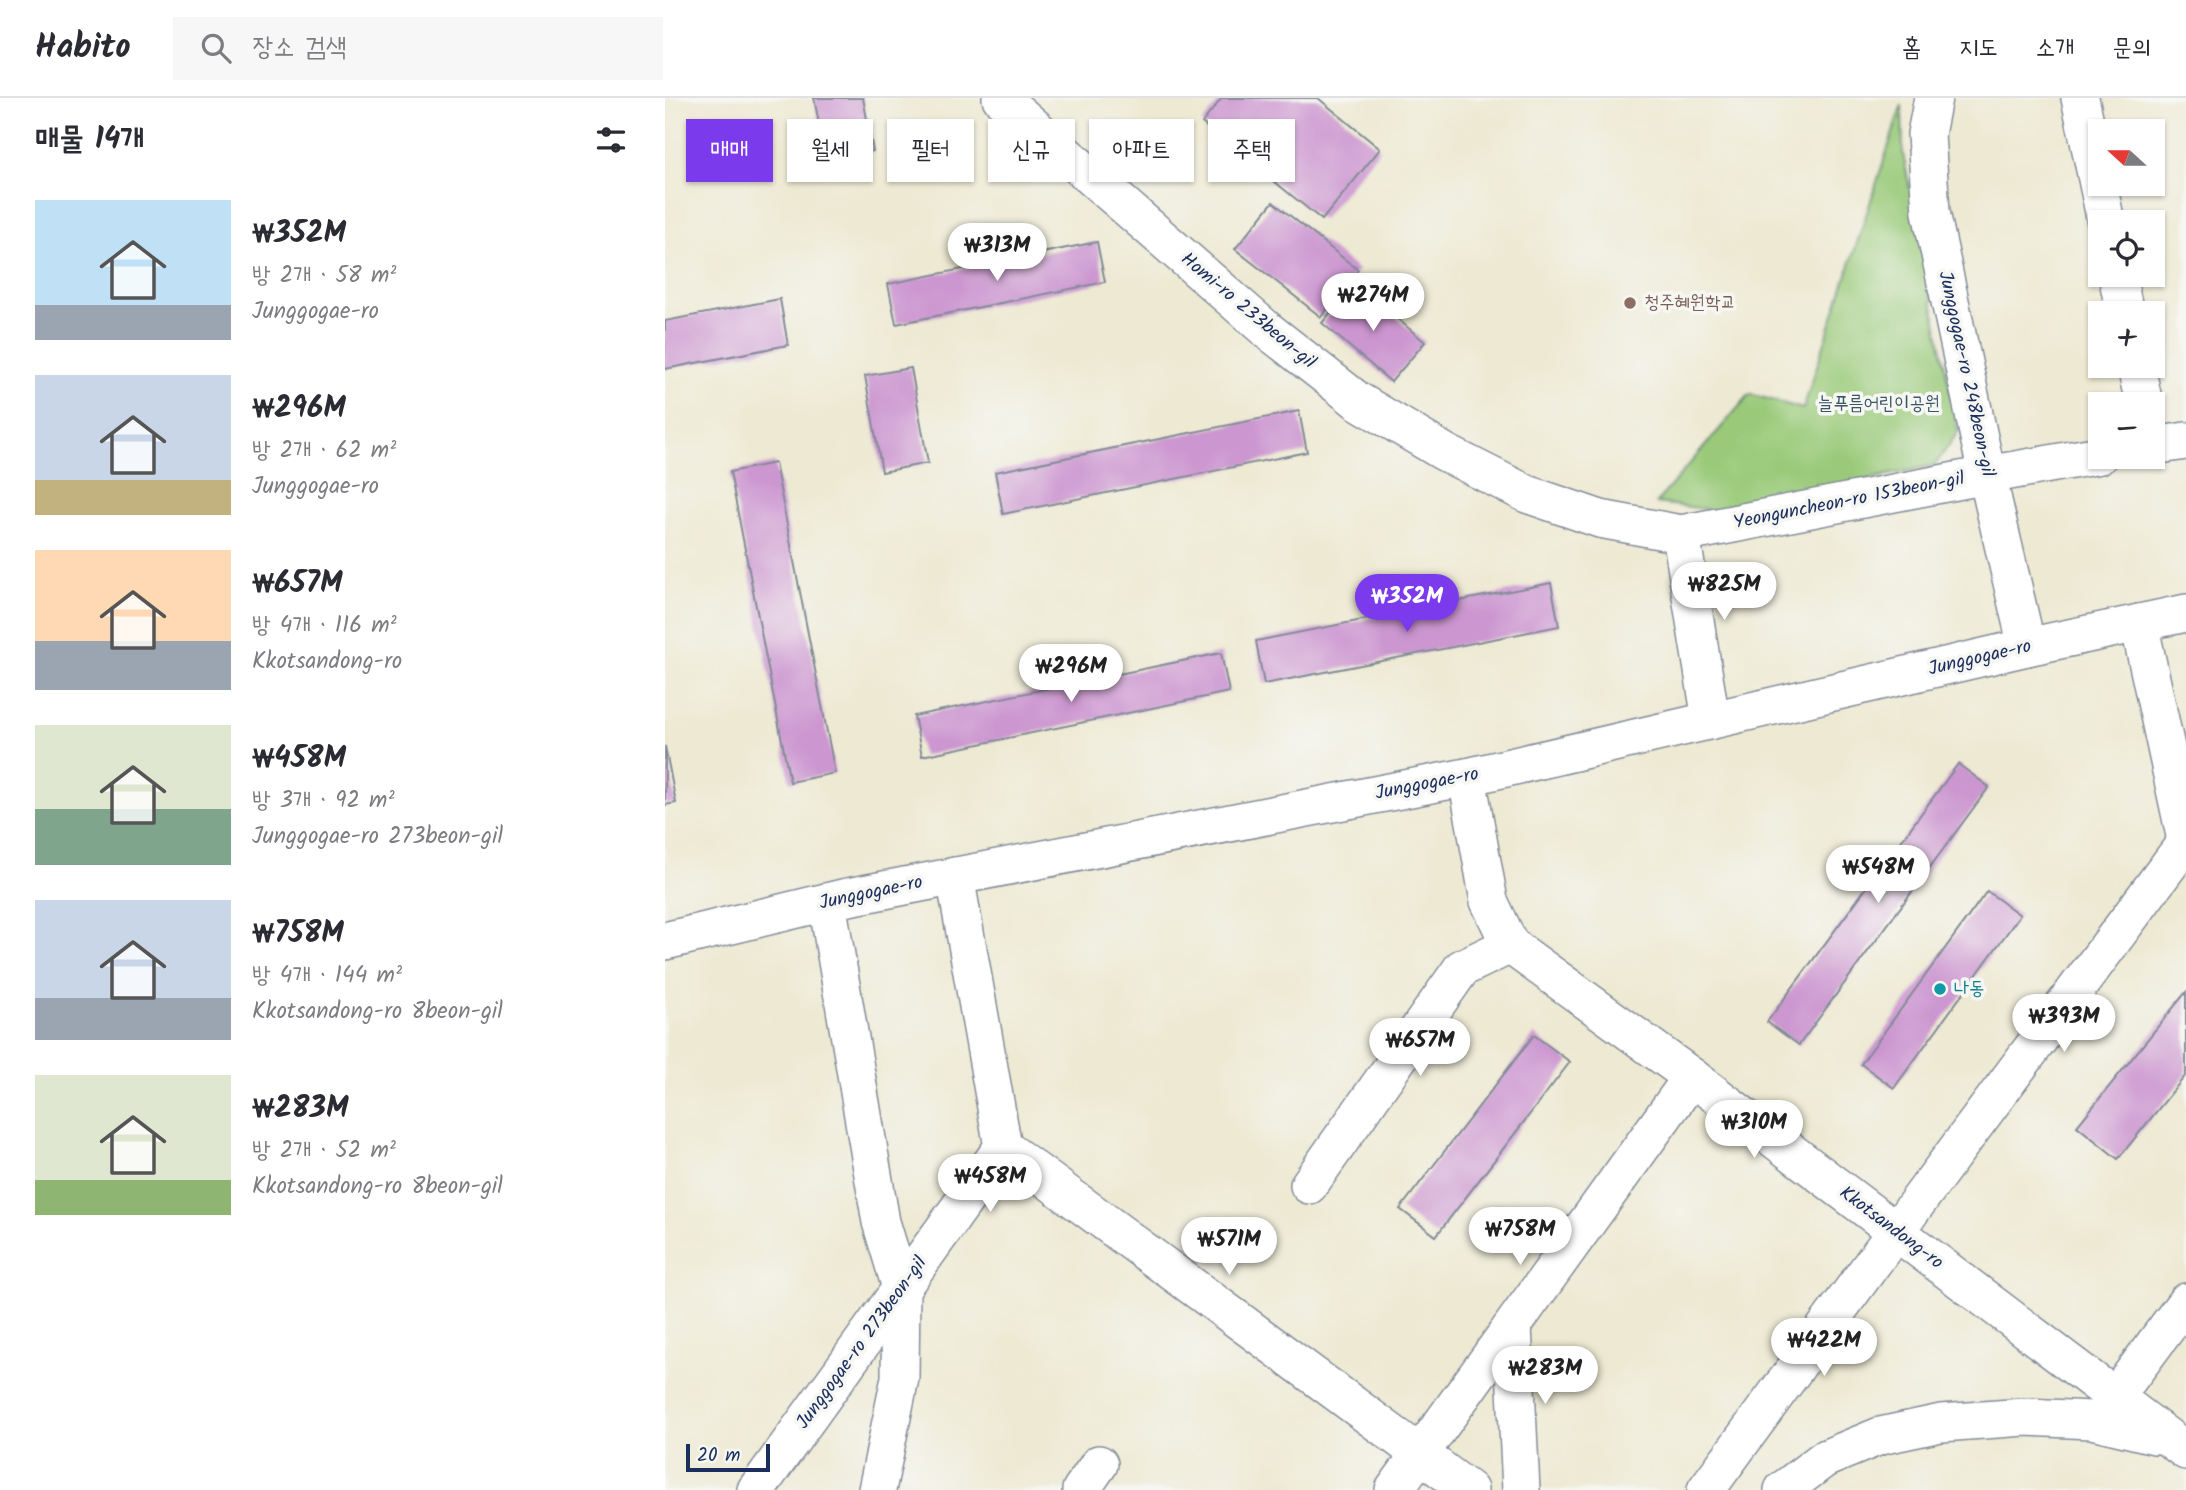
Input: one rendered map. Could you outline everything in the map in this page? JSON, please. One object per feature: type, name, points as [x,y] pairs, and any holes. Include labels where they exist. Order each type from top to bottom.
[{"type":"street","name":"Homi-ro 233beon-gil","points":[[1001,98],[1266,329],[1358,401],[1444,453],[1527,494],[1600,519],[1681,534]]},
{"type":"street","name":"Junggogae-ro 248beon-gil","points":[[1933,98],[1926,134],[1931,212],[2027,647]]},
{"type":"street","points":[[2080,98],[2103,210]]},
{"type":"street","points":[[2165,444],[2186,440]]},
{"type":"street","name":"Yeonguncheon-ro 153beon-gil","points":[[1681,534],[2088,457]]},
{"type":"street","points":[[1681,534],[1711,720]]},
{"type":"street","name":"Junggogae-ro","points":[[665,941],[827,902],[1467,777],[2027,647],[2186,613]]},
{"type":"street","points":[[1706,1490],[2186,841],[2139,623]]},
{"type":"street","name":"Kkotsandong-ro","points":[[1467,777],[1489,901],[1510,945],[1692,1077],[2177,1444]]},
{"type":"street","points":[[955,876],[1003,1147],[1469,1490]]},
{"type":"street","points":[[827,902],[881,1222],[901,1288],[900,1378],[877,1490]]},
{"type":"street","points":[[1308,1185],[1462,968],[1510,945]]},
{"type":"street","points":[[1394,1490],[1692,1077]]},
{"type":"street","name":"Junggogae-ro 273beon-gil","points":[[756,1490],[1003,1147]]},
{"type":"street","points":[[2115,1397],[2186,1302]]},
{"type":"street","points":[[1513,1326],[1521,1490]]},
{"type":"street","name":"Kkotsandong-ro","points":[[1783,1490],[1824,1459],[1880,1436],[1941,1423],[2025,1418],[2092,1420],[2177,1444]]},
{"type":"green space","name":"늘푸름어린이공원","points":[[1902,105],[1903,154],[1958,432],[1935,465],[1721,511],[1656,503],[1750,394],[1803,409]]},
{"type":"building","points":[[814,98],[863,98],[867,119],[818,119]]},
{"type":"building","points":[[1222,98],[1318,98],[1380,149],[1322,220],[1275,182],[1295,182],[1295,119],[1208,119],[1208,128],[1202,123]]},
{"type":"building","points":[[1273,202],[1358,270],[1321,317],[1235,249]]},
{"type":"building","points":[[1097,242],[1105,282],[896,324],[888,284]]},
{"type":"building","points":[[1355,283],[1425,342],[1391,382],[1322,323]]},
{"type":"building","points":[[780,299],[788,345],[665,369],[665,321]]},
{"type":"building","points":[[911,368],[928,463],[882,472],[865,376]]},
{"type":"building","points":[[1299,411],[1307,452],[1003,514],[995,472]]},
{"type":"building","points":[[775,463],[835,773],[790,782],[730,472]]},
{"type":"building","points":[[1551,583],[1559,626],[1264,684],[1256,641]]},
{"type":"building","points":[[1221,653],[1229,692],[922,756],[914,716]]},
{"type":"building","points":[[665,746],[676,803],[665,805]]},
{"type":"building","points":[[1958,764],[1989,787],[1799,1045],[1767,1022]]},
{"type":"building","name":"나동","points":[[1987,891],[2020,915],[1894,1088],[1861,1064]]},
{"type":"building","points":[[2186,992],[2186,1075],[2118,1159],[2077,1126]]},
{"type":"building","points":[[1534,1035],[1570,1062],[1436,1236],[1400,1209]]},
{"type":"place","name":"청주혜원학교","points":[[1630,303]]},
{"type":"place","name":"나동","points":[[1940,989]]}]
